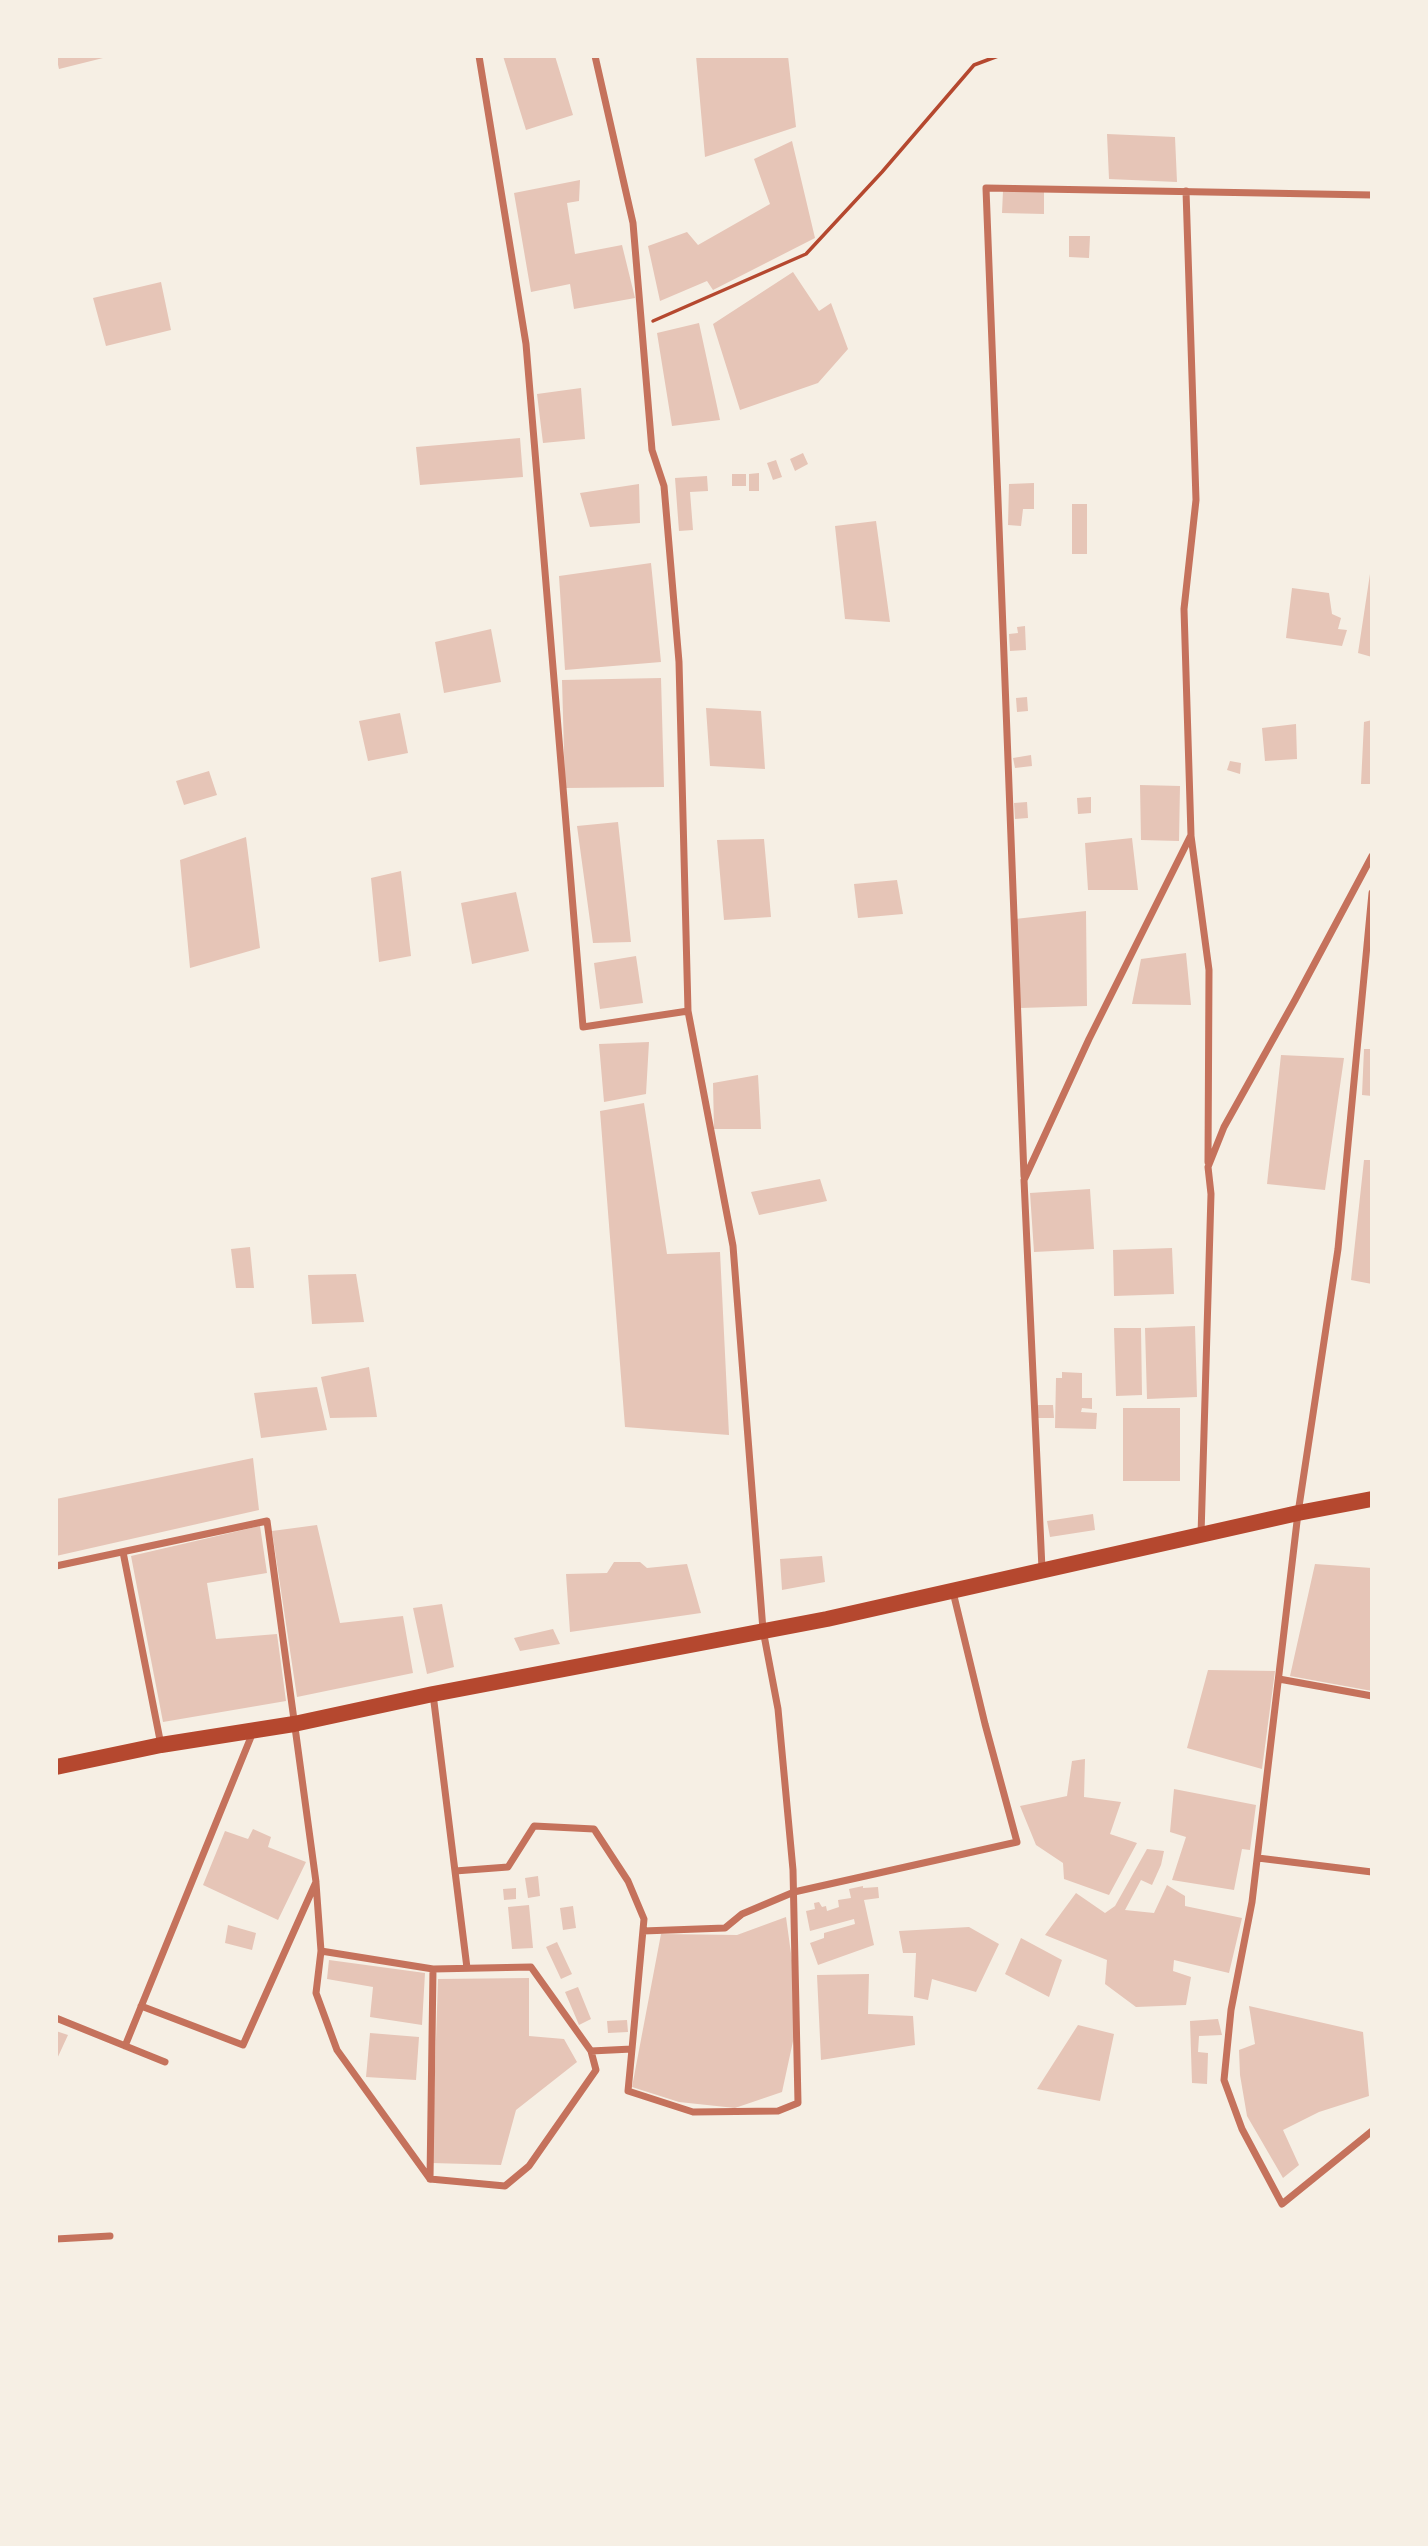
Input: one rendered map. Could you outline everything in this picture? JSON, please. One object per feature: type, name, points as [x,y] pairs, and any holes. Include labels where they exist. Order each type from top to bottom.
[{"type":"highway","points":[[56,1767],[161,1745],[294,1724],[433,1693],[763,1630],[1372,1499]]},
{"type":"street","points":[[479,56],[526,344],[583,1027],[688,1011]]},
{"type":"street","points":[[455,1871],[508,1867],[534,1826],[594,1829],[628,1881],[644,1919],[628,2091],[693,2112],[778,2111],[798,2103],[794,1892],[778,1709],[763,1630],[733,1246],[688,1011],[679,662],[664,486],[652,450],[632,223],[595,56]]},
{"type":"street","points":[[1042,1570],[1024,1180],[986,188],[1372,195]]},
{"type":"street","points":[[1186,191],[1196,500],[1184,609],[1191,835],[1209,970],[1208,1167],[1211,1194],[1201,1536]]},
{"type":"street","points":[[1024,1180],[1089,1039],[1191,835]]},
{"type":"street","points":[[1208,1167],[1224,1127],[1296,1000],[1372,856]]},
{"type":"street","points":[[1372,893],[1338,1249],[1298,1513],[1258,1857],[1231,2010],[1224,2080],[1242,2129],[1282,2204],[1372,2131]]},
{"type":"street","points":[[56,1566],[267,1521],[316,1882],[321,1951],[316,1993],[337,2050],[430,2179],[505,2186],[529,2166],[596,2070],[591,2051],[531,1967],[433,1969],[321,1951]]},
{"type":"street","points":[[123,1552],[161,1745]]},
{"type":"street","points":[[643,1931],[725,1928],[742,1914],[794,1892],[1017,1842],[953,1591]]},
{"type":"street","points":[[1279,1679],[1372,1696]]},
{"type":"street","points":[[433,1693],[467,1968]]},
{"type":"street","points":[[125,2046],[254,1731]]},
{"type":"street","points":[[1258,1857],[1372,1872]]},
{"type":"street","points":[[141,2006],[243,2045],[316,1882]]},
{"type":"street","points":[[430,2179],[433,1969]]},
{"type":"street","points":[[56,2018],[165,2062]]},
{"type":"street","points":[[591,2051],[632,2049]]},
{"type":"street","points":[[56,2239],[110,2236]]},
{"type":"path","points":[[641,326],[806,254],[882,172],[974,65],[998,56]]},
{"type":"building","points":[[56,56],[107,56],[107,57],[59,69]]},
{"type":"building","points":[[503,56],[555,56],[573,115],[526,130]]},
{"type":"building","points":[[696,56],[788,56],[796,127],[705,157]]},
{"type":"building","points":[[1107,134],[1175,137],[1177,182],[1109,179]]},
{"type":"building","points":[[792,141],[815,238],[713,290],[707,281],[660,301],[648,246],[687,232],[698,245],[770,204],[754,159]]},
{"type":"building","points":[[580,180],[579,201],[567,203],[575,254],[622,245],[635,298],[574,309],[570,284],[531,292],[514,193]]},
{"type":"building","points":[[1003,191],[1044,192],[1044,214],[1002,213]]},
{"type":"building","points":[[1069,236],[1090,236],[1089,258],[1069,257]]},
{"type":"building","points":[[793,272],[819,311],[831,303],[848,349],[818,383],[740,410],[713,324]]},
{"type":"building","points":[[161,282],[171,330],[106,346],[93,298]]},
{"type":"building","points":[[699,323],[720,420],[672,426],[657,333]]},
{"type":"building","points":[[581,388],[585,439],[543,443],[537,394]]},
{"type":"building","points":[[520,438],[523,477],[420,485],[416,447]]},
{"type":"building","points":[[803,453],[808,464],[795,471],[790,459]]},
{"type":"building","points":[[776,460],[782,477],[773,480],[767,463]]},
{"type":"building","points":[[759,473],[759,491],[749,491],[749,474]]},
{"type":"building","points":[[732,474],[746,474],[746,486],[732,486]]},
{"type":"building","points":[[707,476],[708,491],[690,492],[693,530],[679,531],[675,478]]},
{"type":"building","points":[[1034,483],[1034,509],[1023,509],[1021,526],[1008,525],[1009,484]]},
{"type":"building","points":[[639,484],[640,523],[590,527],[580,493]]},
{"type":"building","points":[[1072,504],[1087,504],[1087,554],[1072,554]]},
{"type":"building","points":[[876,521],[890,622],[845,619],[835,526]]},
{"type":"building","points":[[651,563],[661,662],[565,670],[559,576]]},
{"type":"building","points":[[1372,574],[1372,657],[1358,653]]},
{"type":"building","points":[[1292,588],[1329,593],[1332,614],[1341,618],[1338,629],[1347,630],[1342,646],[1286,638]]},
{"type":"building","points":[[1025,626],[1026,650],[1010,651],[1009,634],[1018,633],[1017,627]]},
{"type":"building","points":[[491,629],[501,682],[444,693],[435,642]]},
{"type":"building","points":[[661,678],[664,787],[565,788],[562,680]]},
{"type":"building","points":[[1027,697],[1028,711],[1017,712],[1016,698]]},
{"type":"building","points":[[706,708],[761,711],[765,769],[710,766]]},
{"type":"building","points":[[400,713],[408,753],[368,761],[359,721]]},
{"type":"building","points":[[1372,720],[1372,784],[1361,784],[1364,722]]},
{"type":"building","points":[[1296,724],[1297,759],[1265,761],[1262,728]]},
{"type":"building","points":[[1031,755],[1032,766],[1015,768],[1013,758]]},
{"type":"building","points":[[1230,761],[1241,763],[1240,774],[1227,770]]},
{"type":"building","points":[[209,771],[217,795],[184,805],[176,781]]},
{"type":"building","points":[[1140,785],[1180,786],[1179,841],[1141,840]]},
{"type":"building","points":[[1091,797],[1091,813],[1078,814],[1077,798]]},
{"type":"building","points":[[1027,802],[1028,818],[1015,819],[1014,803]]},
{"type":"building","points":[[618,822],[631,942],[593,943],[577,826]]},
{"type":"building","points":[[246,837],[260,948],[190,968],[180,860]]},
{"type":"building","points":[[1132,838],[1138,890],[1088,890],[1085,843]]},
{"type":"building","points":[[764,839],[771,917],[724,920],[717,840]]},
{"type":"building","points":[[401,871],[411,956],[379,962],[371,878]]},
{"type":"building","points":[[897,880],[903,914],[858,918],[854,884]]},
{"type":"building","points":[[516,892],[529,951],[472,964],[461,903]]},
{"type":"building","points":[[1086,911],[1087,1006],[1020,1008],[1015,919]]},
{"type":"building","points":[[1186,953],[1191,1005],[1132,1004],[1141,959]]},
{"type":"building","points":[[636,956],[643,1003],[600,1009],[594,963]]},
{"type":"building","points":[[649,1042],[646,1094],[604,1102],[599,1044]]},
{"type":"building","points":[[1364,1049],[1372,1049],[1372,1096],[1362,1095]]},
{"type":"building","points":[[1281,1055],[1344,1058],[1325,1190],[1267,1184]]},
{"type":"building","points":[[758,1075],[761,1129],[714,1129],[713,1083]]},
{"type":"building","points":[[644,1103],[667,1254],[720,1252],[729,1435],[625,1427],[600,1111]]},
{"type":"building","points":[[1364,1160],[1372,1160],[1372,1284],[1351,1280]]},
{"type":"building","points":[[820,1179],[827,1201],[759,1215],[751,1192]]},
{"type":"building","points":[[1090,1189],[1094,1249],[1034,1252],[1030,1193]]},
{"type":"building","points":[[250,1247],[254,1288],[236,1288],[231,1249]]},
{"type":"building","points":[[1172,1248],[1174,1294],[1114,1296],[1113,1250]]},
{"type":"building","points":[[356,1274],[364,1322],[312,1324],[308,1275]]},
{"type":"building","points":[[1195,1326],[1197,1397],[1147,1399],[1145,1328]]},
{"type":"building","points":[[1114,1328],[1141,1328],[1142,1395],[1116,1396]]},
{"type":"building","points":[[369,1367],[377,1417],[330,1418],[321,1377]]},
{"type":"building","points":[[1062,1372],[1082,1373],[1082,1398],[1092,1398],[1092,1409],[1082,1408],[1081,1412],[1097,1413],[1096,1429],[1055,1428],[1056,1378],[1062,1378]]},
{"type":"building","points":[[317,1387],[327,1430],[261,1438],[254,1393]]},
{"type":"building","points":[[1038,1405],[1053,1405],[1054,1418],[1038,1418]]},
{"type":"building","points":[[1123,1408],[1180,1408],[1180,1481],[1123,1481]]},
{"type":"building","points":[[253,1458],[259,1510],[56,1556],[56,1499]]},
{"type":"building","points":[[1093,1514],[1095,1530],[1050,1537],[1047,1521]]},
{"type":"building","points":[[317,1525],[340,1623],[403,1616],[413,1673],[297,1697],[272,1531]]},
{"type":"building","points":[[260,1526],[267,1573],[207,1583],[216,1639],[277,1634],[286,1701],[163,1722],[131,1556]]},
{"type":"building","points":[[822,1556],[825,1582],[782,1590],[780,1559]]},
{"type":"building","points":[[614,1562],[640,1562],[647,1568],[687,1564],[701,1613],[570,1632],[566,1574],[607,1573]]},
{"type":"building","points":[[1315,1564],[1372,1568],[1372,1691],[1290,1676]]},
{"type":"building","points":[[442,1604],[454,1667],[427,1674],[413,1608]]},
{"type":"building","points":[[553,1629],[560,1644],[520,1651],[514,1638]]},
{"type":"building","points":[[1208,1670],[1275,1671],[1262,1769],[1187,1748]]},
{"type":"building","points":[[1085,1759],[1084,1797],[1121,1802],[1110,1834],[1137,1843],[1109,1895],[1064,1879],[1063,1863],[1036,1845],[1020,1806],[1067,1796],[1072,1761]]},
{"type":"building","points":[[1174,1789],[1256,1805],[1250,1850],[1242,1849],[1234,1890],[1172,1880],[1186,1837],[1170,1832]]},
{"type":"building","points":[[253,1829],[271,1837],[268,1847],[306,1862],[278,1920],[203,1885],[225,1831],[248,1839]]},
{"type":"building","points":[[1147,1849],[1164,1851],[1161,1865],[1152,1885],[1141,1880],[1125,1910],[1154,1913],[1167,1885],[1185,1896],[1185,1906],[1242,1918],[1229,1973],[1174,1960],[1173,1971],[1191,1977],[1186,2005],[1136,2007],[1105,1984],[1107,1960],[1045,1935],[1076,1893],[1105,1913],[1115,1906]]},
{"type":"building","points":[[538,1876],[540,1896],[528,1898],[525,1878]]},
{"type":"building","points":[[878,1887],[879,1898],[864,1900],[874,1945],[818,1965],[810,1943],[824,1938],[824,1933],[855,1924],[854,1919],[810,1931],[806,1911],[815,1909],[814,1903],[819,1902],[822,1907],[826,1906],[827,1911],[839,1907],[838,1900],[851,1898],[849,1889]]},
{"type":"building","points":[[516,1888],[516,1899],[504,1900],[503,1889]]},
{"type":"building","points":[[529,1905],[533,1948],[512,1949],[508,1907]]},
{"type":"building","points":[[573,1906],[576,1928],[563,1930],[560,1908]]},
{"type":"building","points":[[786,1917],[793,1968],[795,2032],[782,2092],[735,2108],[679,2102],[632,2087],[661,1934],[737,1935]]},
{"type":"building","points":[[228,1925],[256,1933],[252,1950],[225,1943]]},
{"type":"building","points":[[969,1927],[999,1944],[976,1992],[932,1979],[928,2000],[914,1997],[916,1953],[903,1953],[899,1931]]},
{"type":"building","points":[[1021,1938],[1062,1960],[1049,1997],[1005,1974]]},
{"type":"building","points":[[557,1942],[572,1974],[561,1979],[546,1947]]},
{"type":"building","points":[[329,1960],[425,1973],[422,2025],[370,2017],[373,1987],[327,1979]]},
{"type":"building","points":[[869,1974],[868,2014],[913,2016],[915,2045],[821,2060],[817,1975]]},
{"type":"building","points":[[529,1978],[529,2036],[564,2039],[577,2062],[516,2110],[501,2165],[432,2163],[438,1979]]},
{"type":"building","points":[[578,1987],[591,2019],[579,2025],[565,1992]]},
{"type":"building","points":[[1249,2006],[1363,2032],[1369,2096],[1319,2112],[1283,2130],[1299,2165],[1283,2178],[1247,2116],[1239,2050],[1255,2044]]},
{"type":"building","points":[[1218,2019],[1222,2035],[1199,2036],[1198,2052],[1208,2053],[1207,2084],[1192,2083],[1190,2021]]},
{"type":"building","points":[[627,2020],[628,2032],[608,2033],[607,2021]]},
{"type":"building","points":[[1078,2025],[1114,2034],[1100,2101],[1037,2089]]},
{"type":"building","points":[[56,2031],[68,2035],[56,2061]]},
{"type":"building","points":[[370,2033],[419,2037],[416,2080],[366,2077]]}]
